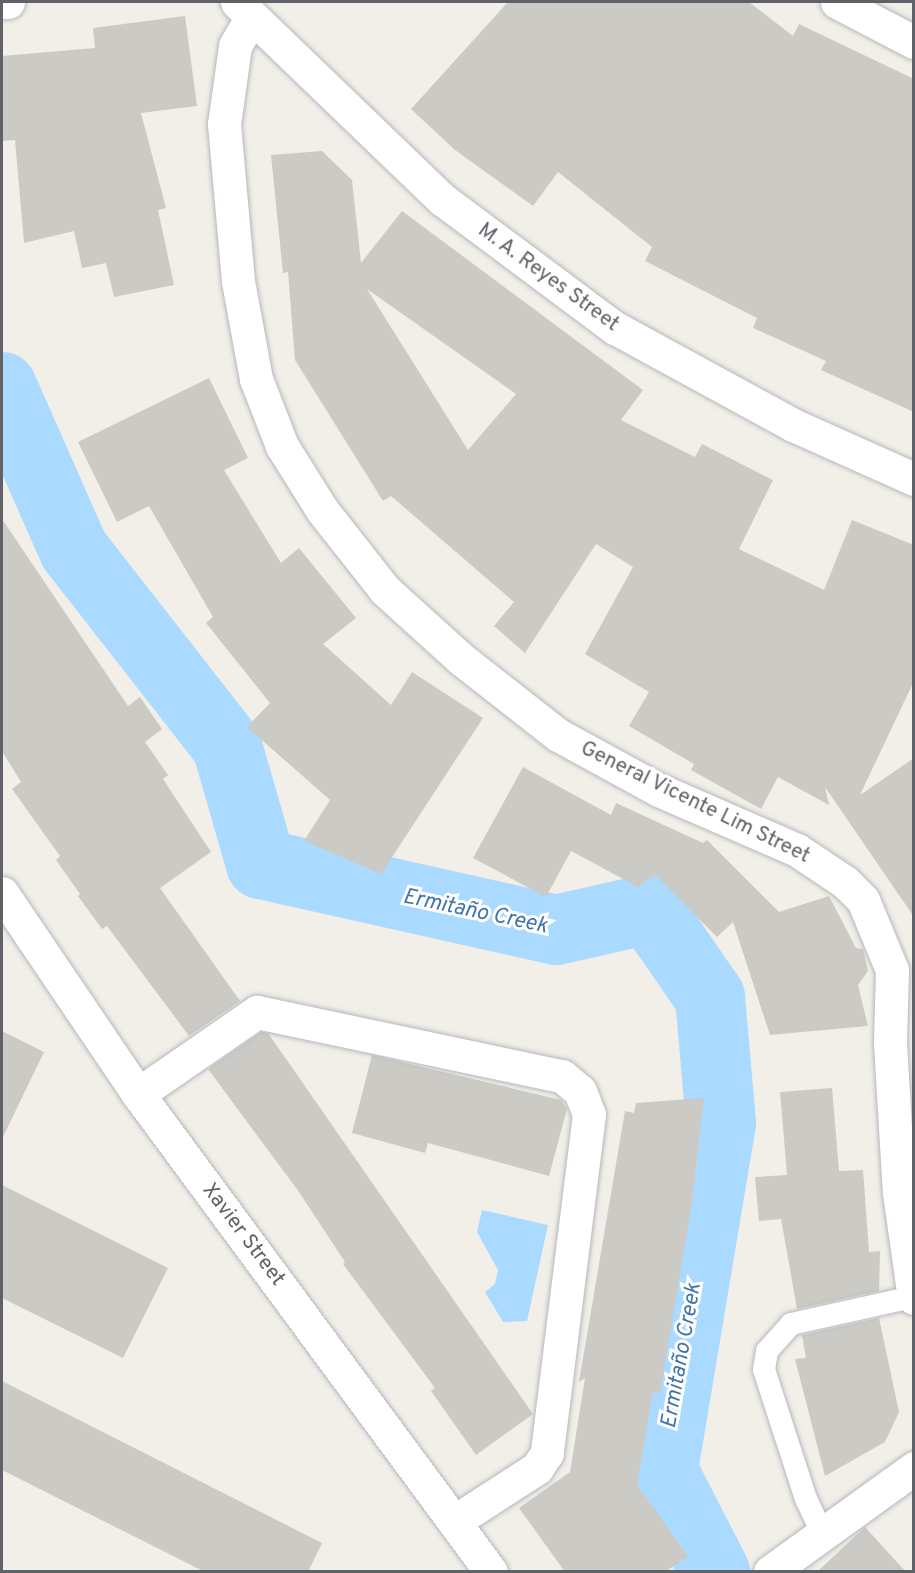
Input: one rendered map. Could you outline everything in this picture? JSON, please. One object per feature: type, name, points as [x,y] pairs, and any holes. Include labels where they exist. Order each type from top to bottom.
[{"type":"street","points":[[2,3],[8,2]]},
{"type":"street","points":[[837,2],[914,42]]},
{"type":"street","name":"M. A. Reyes Street","points":[[244,10],[443,200],[606,321],[793,425],[914,479]]},
{"type":"street","name":"General Vicente Lim Street","points":[[244,10],[242,31],[230,64],[224,124],[238,281],[255,379],[282,446],[322,510],[384,590],[461,659],[558,735],[659,790],[797,850],[845,882],[862,900],[903,963],[891,1054],[900,1193],[913,1297]]},
{"type":"street","name":"Xavier Street","points":[[2,893],[138,1094],[491,1572]]},
{"type":"street","points":[[138,1094],[257,1012],[562,1076],[580,1091],[589,1114],[547,1453],[537,1468],[455,1521]]},
{"type":"street","points":[[770,1572],[914,1468]]},
{"type":"lane","points":[[822,1533],[806,1499],[764,1370],[767,1351],[791,1324],[913,1297]]},
{"type":"water","points":[[482,1210],[548,1225],[527,1321],[503,1322],[485,1292],[495,1284],[498,1270],[477,1232]]},
{"type":"building","points":[[508,2],[749,2],[793,36],[799,24],[914,79],[914,412],[821,370],[826,361],[753,328],[757,318],[645,261],[652,247],[558,172],[533,206],[455,150],[411,109]]},
{"type":"building","points":[[185,16],[197,106],[141,113],[166,208],[158,210],[174,285],[114,297],[106,263],[82,268],[74,231],[24,243],[15,140],[2,141],[2,56],[95,48],[93,28]]},
{"type":"building","points":[[322,151],[352,180],[361,263],[402,211],[643,390],[621,420],[695,457],[702,444],[773,480],[739,549],[824,590],[852,520],[914,545],[914,681],[860,795],[914,758],[914,917],[825,787],[829,805],[778,777],[761,809],[691,770],[694,764],[629,726],[649,692],[585,654],[633,567],[596,544],[525,653],[494,626],[514,602],[391,496],[383,501],[295,360],[288,272],[283,273],[271,155]],"holes":[[[367,289],[516,394],[468,450]]]},
{"type":"building","points":[[209,378],[248,458],[224,470],[281,563],[299,548],[356,618],[323,644],[391,705],[412,672],[483,718],[381,874],[304,841],[330,800],[247,727],[270,703],[206,623],[213,617],[149,506],[117,522],[78,442]]},
{"type":"building","points":[[2,519],[128,706],[140,697],[162,729],[145,742],[168,775],[163,779],[211,852],[160,888],[240,1001],[189,1036],[107,926],[102,929],[78,896],[80,894],[56,860],[60,856],[12,789],[21,782],[2,751]]},
{"type":"building","points":[[523,767],[611,815],[616,803],[703,843],[707,840],[779,912],[829,896],[856,948],[863,949],[868,971],[858,985],[868,1026],[770,1035],[733,922],[717,937],[655,875],[638,887],[571,851],[546,897],[473,858]]},
{"type":"building","points":[[2,1031],[44,1052],[2,1139]]},
{"type":"building","points":[[261,1032],[268,1033],[533,1414],[476,1455],[431,1391],[435,1388],[343,1264],[345,1262],[299,1192],[208,1069]]},
{"type":"building","points":[[372,1055],[561,1100],[567,1109],[549,1176],[428,1143],[425,1153],[352,1133]]},
{"type":"building","points":[[832,1088],[839,1171],[863,1170],[869,1252],[880,1251],[879,1291],[797,1309],[781,1219],[759,1221],[755,1177],[787,1175],[780,1092]]},
{"type":"building","points":[[704,1098],[691,1209],[660,1393],[653,1392],[637,1485],[688,1556],[665,1572],[565,1572],[519,1508],[570,1472],[585,1378],[579,1382],[625,1111],[634,1113],[636,1103]]},
{"type":"building","points":[[2,1185],[168,1268],[123,1358],[2,1298]]},
{"type":"building","points":[[879,1318],[899,1412],[885,1442],[825,1476],[795,1359],[806,1358],[802,1335]]},
{"type":"building","points":[[2,1381],[322,1543],[308,1572],[205,1572],[2,1470]]},
{"type":"building","points":[[865,1527],[906,1572],[817,1572]]},
{"type":"waterway","name":"Ermitaño Creek","points":[[2,387],[74,550],[227,746],[261,864],[556,930],[649,909],[710,997],[721,1123],[663,1471],[715,1572]]}]
